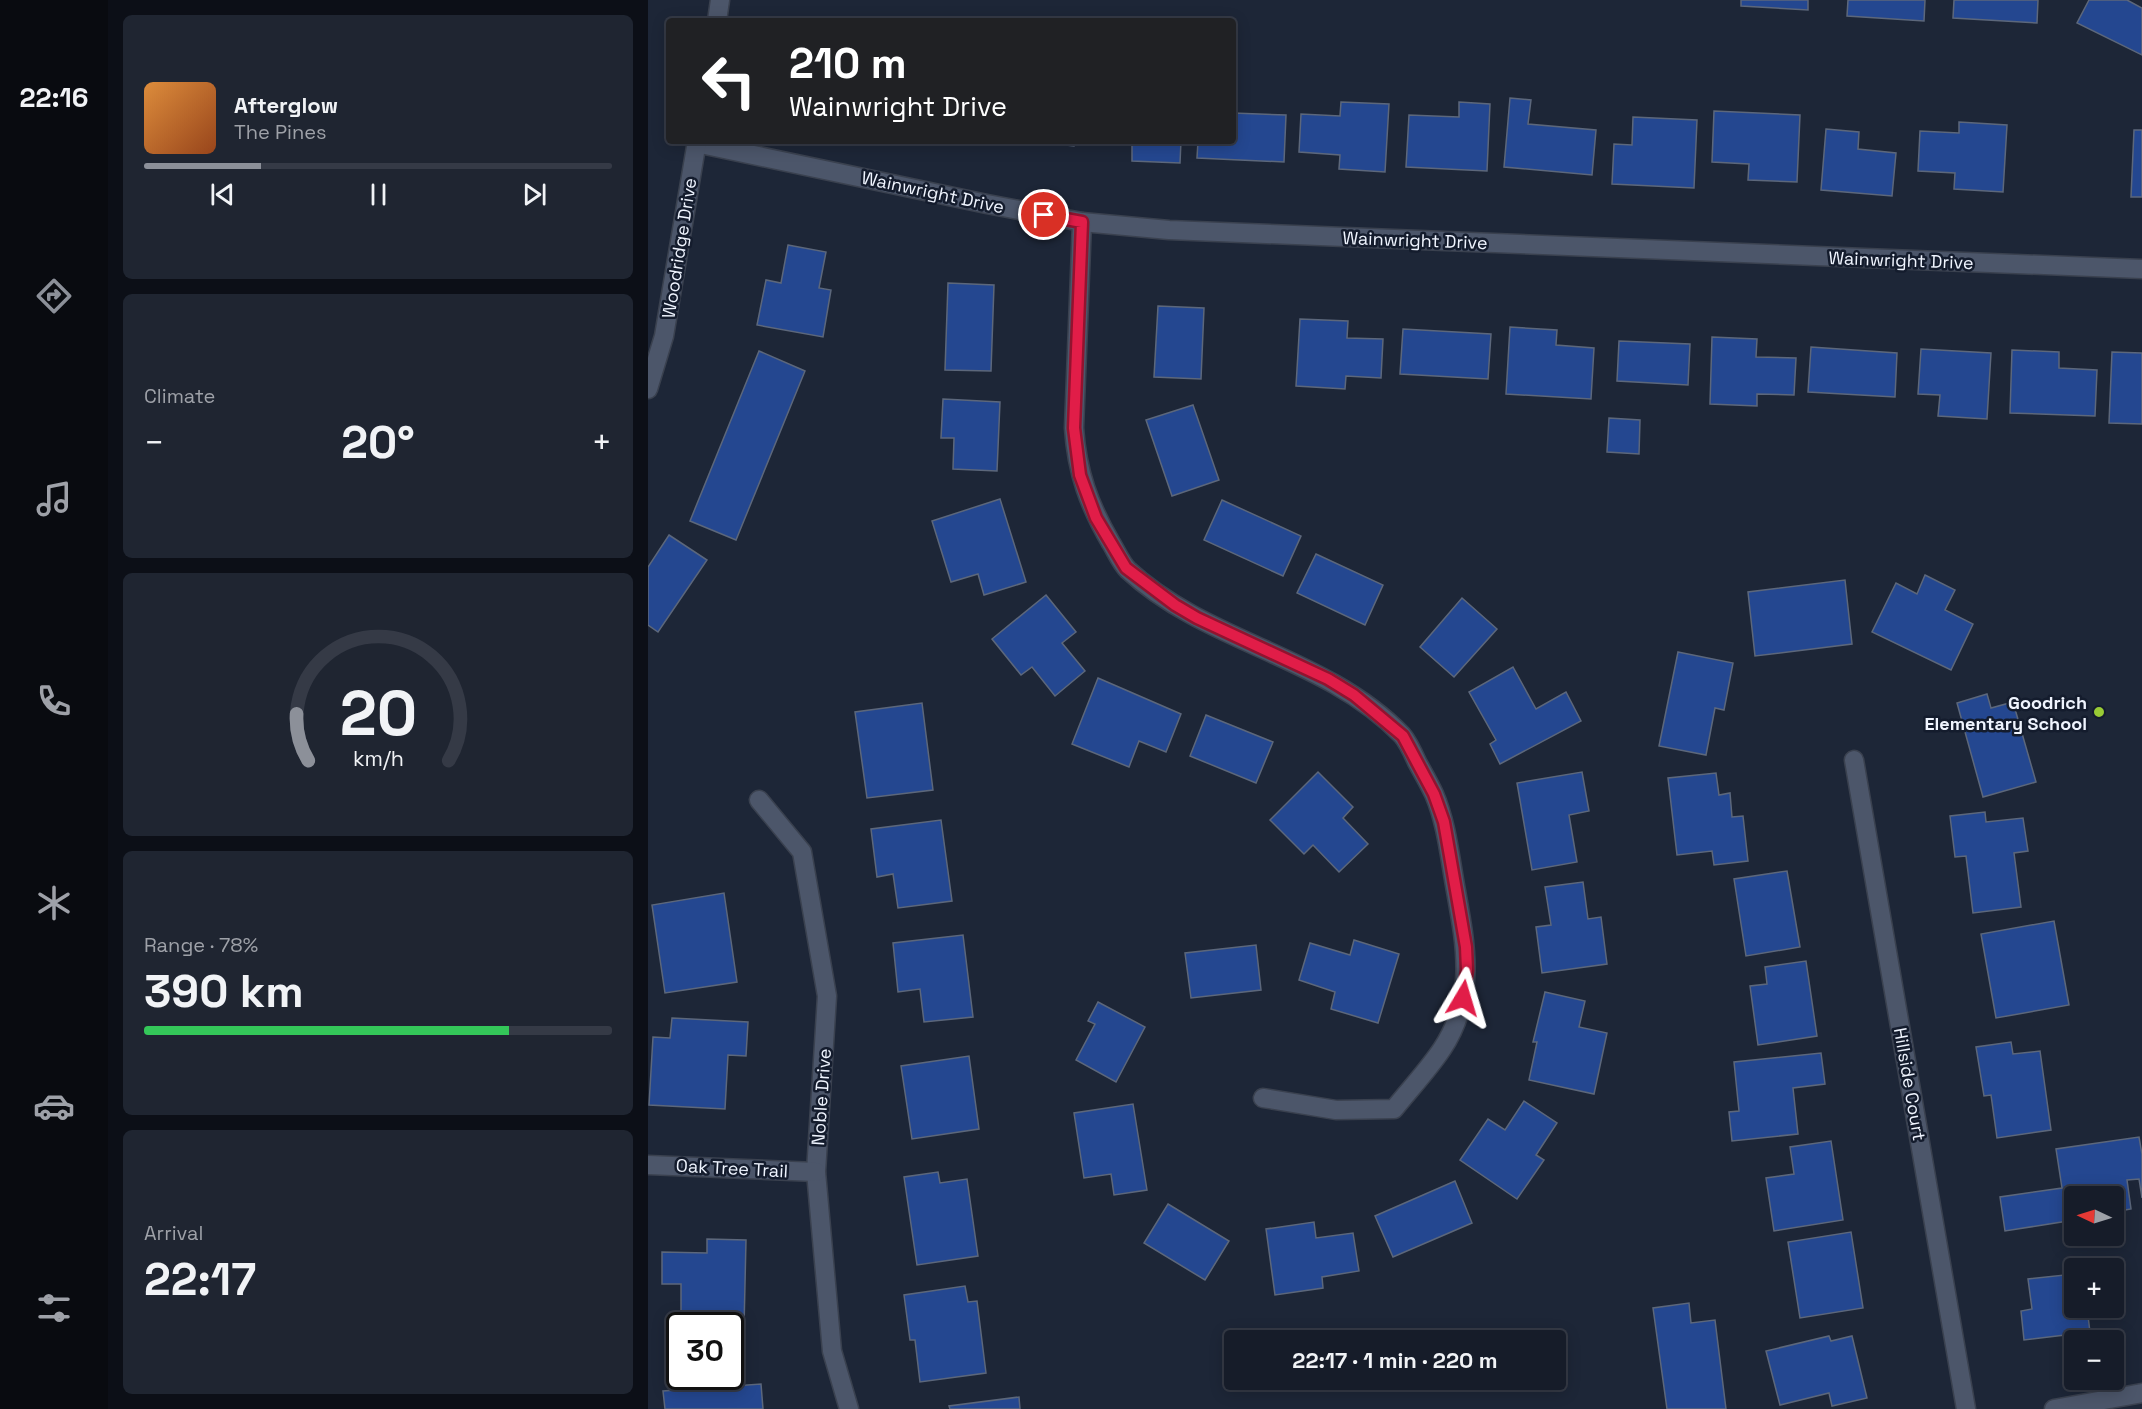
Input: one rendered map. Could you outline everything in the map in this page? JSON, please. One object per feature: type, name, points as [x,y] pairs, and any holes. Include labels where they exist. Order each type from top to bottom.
[{"type":"street","points":[[717,18],[720,0]]},
{"type":"street","name":"Woodridge Drive","points":[[648,389],[664,336],[696,144]]},
{"type":"street","name":"Wainwright Drive","points":[[705,144],[1082,222],[1169,230],[2142,269]]},
{"type":"street","points":[[1082,222],[1075,450],[1080,475],[1096,518],[1126,568],[1175,605],[1197,618],[1328,679],[1354,695],[1403,736],[1434,794],[1444,822],[1466,947],[1467,970],[1463,998],[1442,1048],[1394,1109],[1336,1110],[1263,1098]]},
{"type":"street","name":"Hillside Court","points":[[1854,760],[1966,1409]]},
{"type":"street","name":"Noble Drive","points":[[759,800],[802,852],[827,996],[816,1172],[832,1351],[849,1409]]},
{"type":"street","name":"Oak Tree Trail","points":[[648,1165],[816,1172]]},
{"type":"street","points":[[2054,1409],[2142,1393]]},
{"type":"building","points":[[1741,0],[1808,0],[1808,10],[1741,6]]},
{"type":"building","points":[[1848,0],[1925,0],[1924,21],[1847,16]]},
{"type":"building","points":[[1954,0],[2038,0],[2037,23],[1953,18]]},
{"type":"building","points":[[2089,0],[2127,0],[2142,8],[2142,55],[2077,23]]},
{"type":"building","points":[[1510,98],[1531,100],[1528,124],[1596,130],[1592,175],[1504,167]]},
{"type":"building","points":[[1341,102],[1389,104],[1385,172],[1339,169],[1340,155],[1299,152],[1301,114],[1340,116]]},
{"type":"building","points":[[1459,102],[1490,104],[1487,171],[1406,167],[1409,115],[1459,117]]},
{"type":"building","points":[[1714,111],[1800,115],[1797,182],[1748,180],[1749,164],[1712,162]]},
{"type":"building","points":[[1236,113],[1286,115],[1284,162],[1197,158],[1198,144],[1236,144]]},
{"type":"building","points":[[1633,117],[1697,120],[1694,188],[1612,184],[1614,144],[1632,145]]},
{"type":"building","points":[[1959,122],[2007,125],[2003,192],[1954,189],[1955,173],[1918,171],[1920,131],[1959,133]]},
{"type":"building","points":[[1826,129],[1859,132],[1858,149],[1896,153],[1892,196],[1821,190]]},
{"type":"building","points":[[2134,130],[2142,130],[2142,197],[2131,197]]},
{"type":"building","points":[[1113,144],[1181,144],[1180,163],[1132,161],[1132,145]]},
{"type":"building","points":[[788,245],[826,252],[819,288],[831,290],[823,337],[757,325],[766,280],[781,283]]},
{"type":"building","points":[[948,283],[994,285],[991,371],[945,370]]},
{"type":"building","points":[[1158,306],[1204,308],[1201,379],[1154,377]]},
{"type":"building","points":[[1300,319],[1348,321],[1347,338],[1383,339],[1381,378],[1346,376],[1345,389],[1296,386]]},
{"type":"building","points":[[1510,327],[1557,330],[1556,345],[1594,348],[1591,399],[1506,394]]},
{"type":"building","points":[[1403,329],[1491,334],[1488,379],[1400,374]]},
{"type":"building","points":[[1712,337],[1757,339],[1756,357],[1796,358],[1794,395],[1757,394],[1757,406],[1710,404]]},
{"type":"building","points":[[1619,341],[1690,344],[1688,385],[1617,381]]},
{"type":"building","points":[[1811,347],[1897,353],[1895,397],[1808,392]]},
{"type":"building","points":[[1921,349],[1991,353],[1987,419],[1938,416],[1940,395],[1918,394]]},
{"type":"building","points":[[2012,350],[2059,352],[2059,368],[2097,370],[2095,416],[2010,413]]},
{"type":"building","points":[[759,351],[805,371],[736,540],[690,521]]},
{"type":"building","points":[[2112,352],[2142,353],[2142,424],[2109,423]]},
{"type":"building","points":[[943,399],[1000,402],[997,471],[953,469],[954,438],[941,438]]},
{"type":"building","points":[[1193,405],[1219,480],[1172,496],[1146,420]]},
{"type":"building","points":[[1609,418],[1640,420],[1639,454],[1607,452]]},
{"type":"building","points":[[1000,499],[1026,582],[984,595],[978,574],[951,582],[932,521]]},
{"type":"building","points":[[1222,500],[1301,536],[1283,576],[1204,540]]},
{"type":"building","points":[[669,535],[707,560],[658,632],[648,625],[648,567]]},
{"type":"building","points":[[1316,554],[1383,585],[1365,625],[1297,593]]},
{"type":"building","points":[[1925,575],[1955,590],[1945,610],[1973,624],[1951,670],[1872,632],[1896,583],[1917,594]]},
{"type":"building","points":[[1845,580],[1852,644],[1755,656],[1748,592]]},
{"type":"building","points":[[1046,595],[1076,632],[1062,643],[1085,671],[1055,696],[1032,667],[1021,675],[992,639]]},
{"type":"building","points":[[1462,598],[1497,629],[1454,677],[1420,647]]},
{"type":"building","points":[[1678,652],[1733,663],[1724,710],[1715,708],[1706,755],[1659,746]]},
{"type":"building","points":[[1513,667],[1536,709],[1566,692],[1581,721],[1500,764],[1490,744],[1496,740],[1469,692]]},
{"type":"building","points":[[1098,678],[1181,714],[1166,752],[1139,741],[1129,767],[1072,744]]},
{"type":"building","points":[[1987,694],[1991,708],[2013,702],[2036,782],[1983,797],[1957,703]]},
{"type":"building","points":[[922,703],[933,790],[867,798],[855,712]]},
{"type":"building","points":[[1206,715],[1273,742],[1256,783],[1190,756]]},
{"type":"building","points":[[1318,772],[1353,807],[1343,818],[1368,844],[1339,872],[1313,845],[1304,854],[1270,820]]},
{"type":"building","points":[[1582,772],[1589,811],[1569,815],[1577,862],[1532,870],[1517,783]]},
{"type":"building","points":[[1716,773],[1719,795],[1730,793],[1732,817],[1743,816],[1748,861],[1714,865],[1712,851],[1677,855],[1668,778]]},
{"type":"building","points":[[1985,812],[1986,822],[2023,818],[2028,851],[2014,853],[2021,907],[1973,913],[1966,856],[1955,857],[1950,816]]},
{"type":"building","points":[[941,820],[952,901],[898,908],[893,874],[877,877],[871,829]]},
{"type":"building","points":[[1787,871],[1800,947],[1746,956],[1734,879]]},
{"type":"building","points":[[1583,882],[1588,919],[1601,917],[1607,964],[1542,973],[1536,927],[1551,925],[1545,887]]},
{"type":"building","points":[[724,893],[737,982],[665,993],[652,905]]},
{"type":"building","points":[[2054,921],[2069,1005],[1996,1018],[1981,934]]},
{"type":"building","points":[[963,935],[973,1017],[924,1022],[920,989],[898,992],[893,943]]},
{"type":"building","points":[[1354,940],[1399,954],[1378,1023],[1331,1009],[1335,992],[1299,980],[1310,943],[1350,955]]},
{"type":"building","points":[[1256,945],[1261,990],[1191,998],[1185,953]]},
{"type":"building","points":[[1806,961],[1817,1036],[1758,1045],[1750,986],[1767,984],[1765,967]]},
{"type":"building","points":[[1545,992],[1585,1001],[1579,1027],[1607,1033],[1594,1094],[1529,1080],[1537,1042],[1533,1042]]},
{"type":"building","points":[[1098,1002],[1145,1027],[1116,1082],[1076,1060],[1095,1024],[1088,1021]]},
{"type":"building","points":[[672,1018],[748,1022],[746,1056],[728,1055],[725,1109],[649,1105],[653,1037],[670,1038]]},
{"type":"building","points":[[2011,1042],[2013,1054],[2040,1051],[2051,1130],[1997,1138],[1991,1095],[1984,1096],[1976,1047]]},
{"type":"building","points":[[1821,1053],[1825,1084],[1793,1088],[1798,1134],[1732,1141],[1729,1112],[1739,1111],[1734,1062]]},
{"type":"building","points":[[969,1056],[979,1129],[912,1139],[901,1066]]},
{"type":"building","points":[[1524,1101],[1557,1123],[1536,1155],[1544,1160],[1517,1199],[1460,1160],[1488,1119],[1505,1130]]},
{"type":"building","points":[[1133,1104],[1147,1190],[1114,1195],[1111,1174],[1084,1178],[1074,1113]]},
{"type":"building","points":[[2139,1137],[2142,1154],[2142,1198],[2139,1179],[2127,1180],[2131,1209],[2124,1210],[2124,1186],[2064,1186],[2064,1222],[2005,1231],[2000,1197],[2062,1188],[2056,1149]]},
{"type":"building","points":[[1831,1141],[1843,1220],[1774,1231],[1766,1178],[1794,1174],[1790,1147]]},
{"type":"building","points":[[938,1172],[940,1183],[967,1179],[978,1256],[917,1265],[904,1177]]},
{"type":"building","points":[[1455,1181],[1472,1223],[1393,1257],[1375,1216]]},
{"type":"building","points":[[1168,1204],[1229,1241],[1205,1280],[1144,1243]]},
{"type":"building","points":[[1314,1222],[1316,1238],[1353,1233],[1359,1271],[1322,1277],[1323,1288],[1275,1295],[1266,1229]]},
{"type":"building","points":[[1851,1232],[1863,1308],[1800,1318],[1788,1242]]},
{"type":"building","points":[[707,1239],[746,1240],[744,1328],[744,1312],[681,1312],[681,1284],[662,1284],[662,1252],[707,1253]]},
{"type":"building","points":[[2064,1275],[2064,1318],[2088,1318],[2090,1330],[2064,1330],[2064,1335],[2024,1340],[2021,1311],[2032,1309],[2028,1279]]},
{"type":"building","points":[[965,1286],[968,1302],[977,1301],[986,1373],[920,1382],[915,1340],[910,1340],[904,1295]]},
{"type":"building","points":[[1689,1303],[1691,1323],[1715,1320],[1726,1409],[1667,1409],[1653,1308]]},
{"type":"building","points":[[1829,1336],[1831,1341],[1852,1336],[1867,1398],[1832,1406],[1829,1393],[1780,1405],[1766,1351]]},
{"type":"building","points":[[761,1384],[763,1409],[665,1409],[663,1391],[744,1390],[744,1385]]},
{"type":"building","points":[[1019,1397],[1020,1409],[950,1409],[949,1406]]},
{"type":"place","name":"Goodrich Elementary School","points":[[2099,712]]},
{"type":"route","points":[[1044,215],[1082,222],[1075,450],[1080,475],[1096,518],[1126,568],[1175,605],[1197,618],[1328,679],[1354,695],[1403,736],[1434,794],[1444,822],[1466,947],[1467,970],[1463,998]]}]
